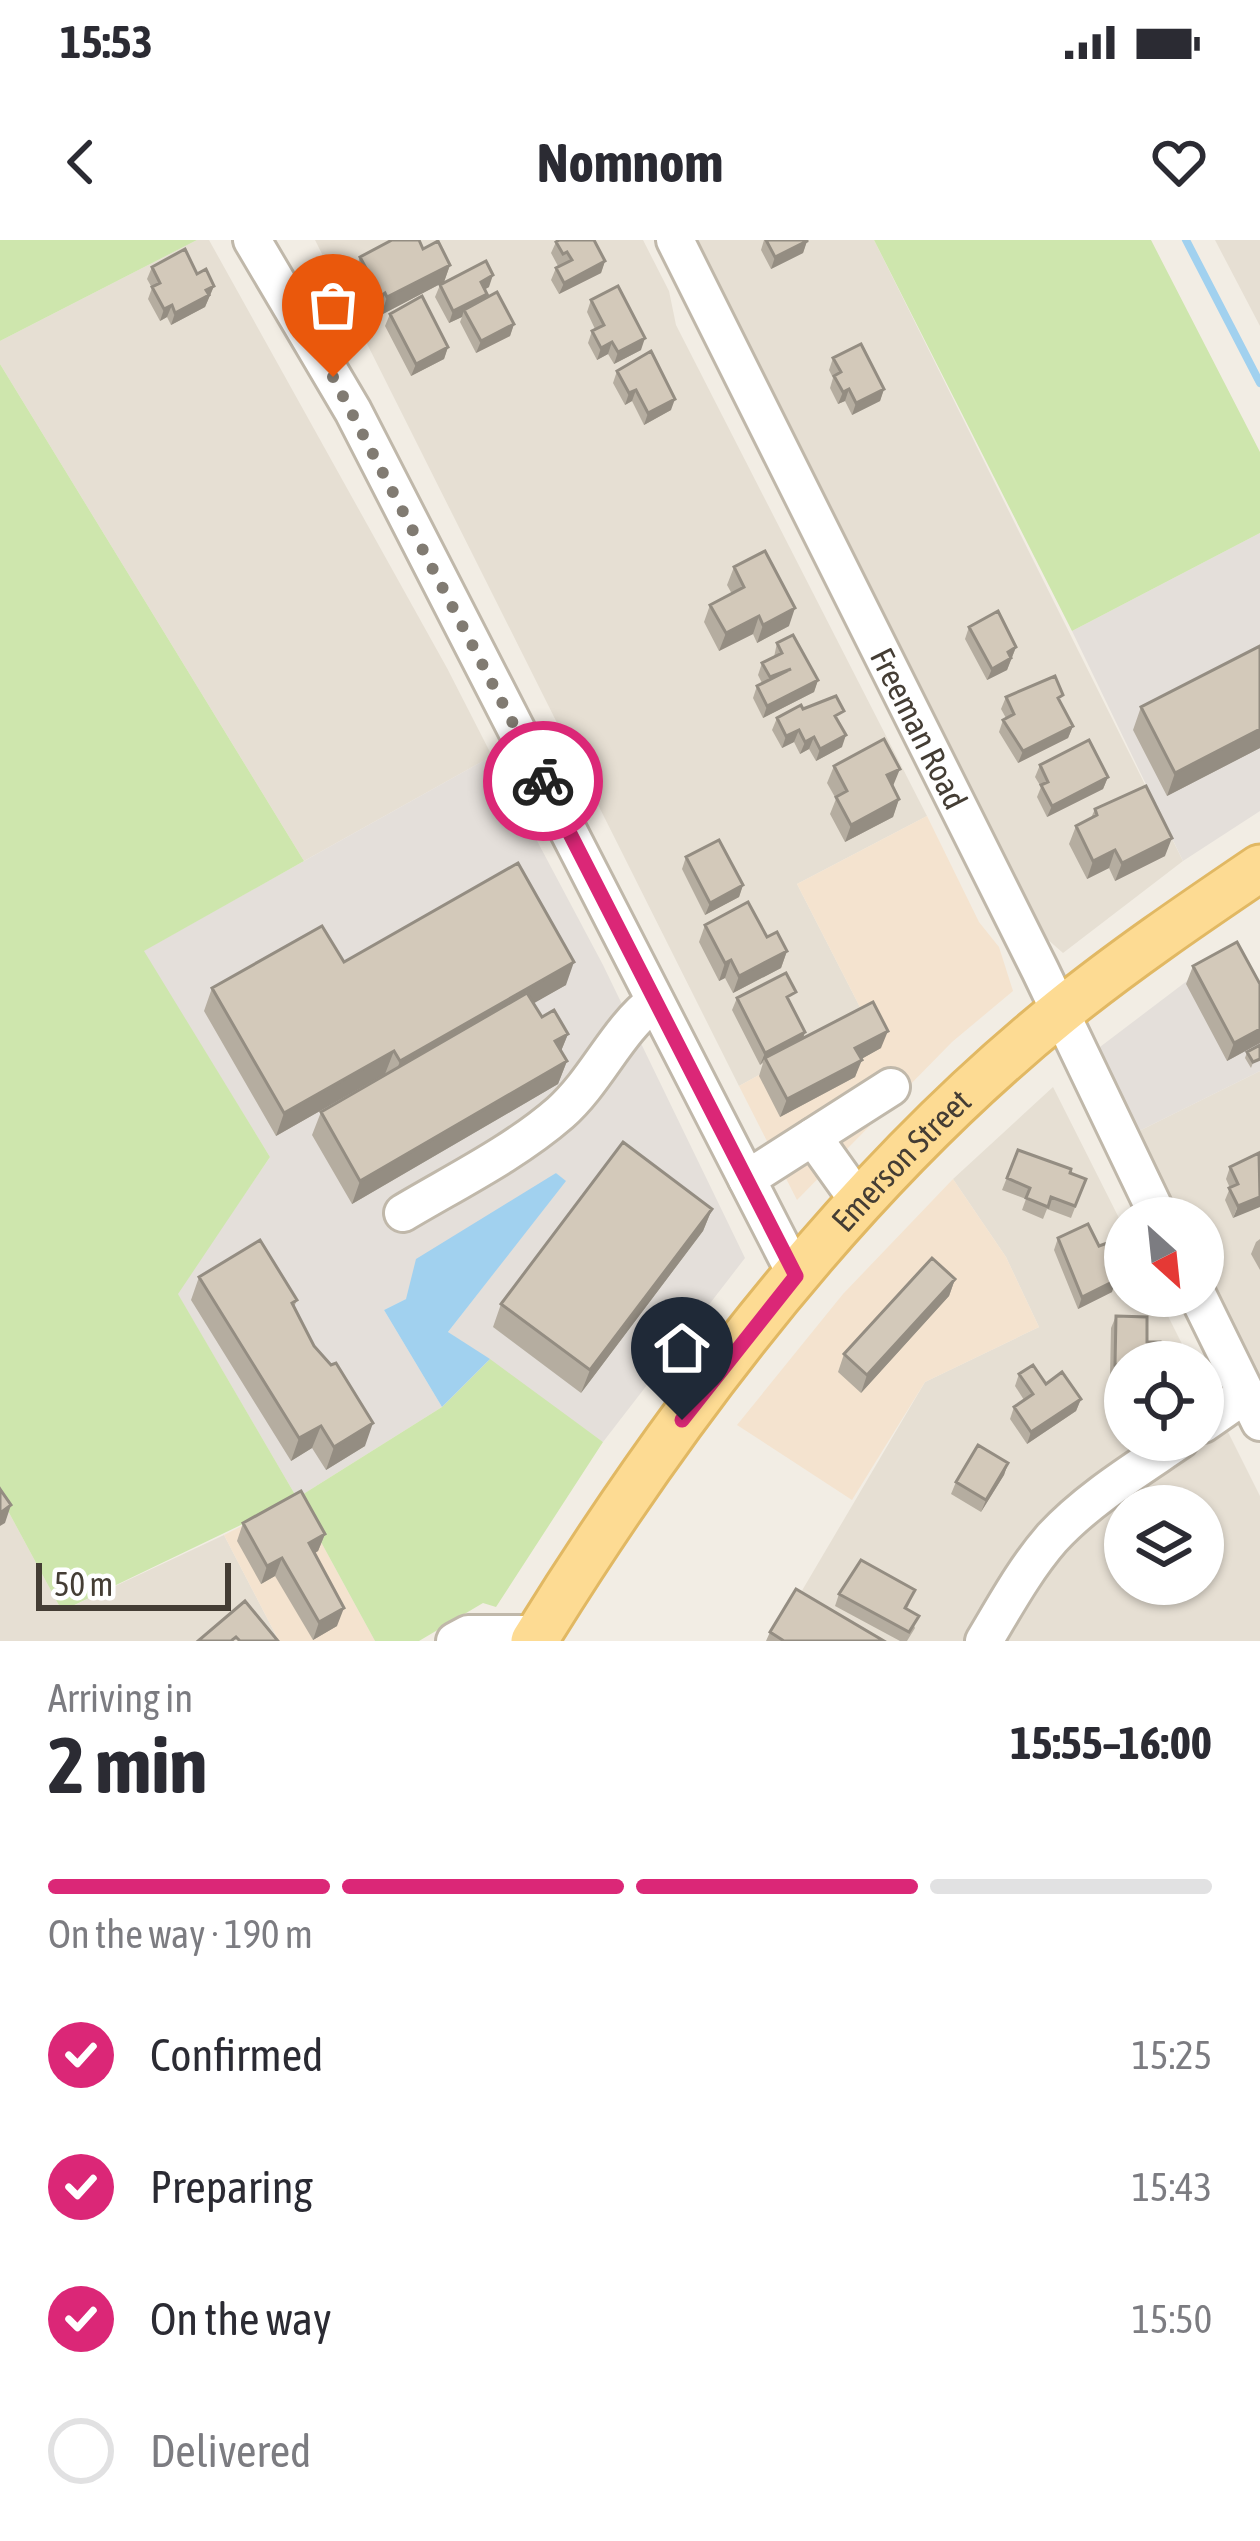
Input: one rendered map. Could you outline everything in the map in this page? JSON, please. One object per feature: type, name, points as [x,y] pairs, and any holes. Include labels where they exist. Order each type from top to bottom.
[{"type":"main road","name":"Emerson Street","points":[[536,1638],[682,1420],[796,1276],[860,1204],[967,1095],[1059,1013],[1260,868]]},
{"type":"street","points":[[252,240],[353,411],[796,1276]]},
{"type":"street","name":"Freeman Road","points":[[675,240],[1149,1197]]},
{"type":"street","points":[[403,1213],[561,1112],[634,1018],[655,1000]]},
{"type":"street","points":[[747,1179],[891,1087]]},
{"type":"street","points":[[813,1137],[860,1204]]},
{"type":"street","points":[[1208,1317],[1253,1408],[1224,1417]]},
{"type":"street","points":[[984,1641],[1053,1538],[1098,1497],[1150,1461]]},
{"type":"street","points":[[455,1641],[468,1634],[536,1638]]},
{"type":"shaded area","points":[[197,240],[209,240],[492,756],[304,861],[0,364],[0,341]]},
{"type":"shaded area","points":[[315,240],[643,240],[669,291],[676,325],[927,816],[797,884],[865,1017],[739,1086]]},
{"type":"shaded area","points":[[692,240],[874,240],[1183,861],[1063,953],[1030,924]]},
{"type":"shaded area","points":[[1215,240],[1260,240],[1260,326]]},
{"type":"shaded area","points":[[1260,533],[1260,811],[1183,861],[1072,631]]},
{"type":"shaded area","points":[[492,756],[603,965],[745,1258],[603,1442],[448,1332],[565,1181],[556,1173],[406,1299],[384,1310],[442,1407],[297,1498],[177,1293],[270,1157],[143,951]]},
{"type":"shaded area","points":[[927,816],[979,922],[999,947],[1013,991],[952,1042],[797,1200],[739,1086],[865,1017],[797,884]]},
{"type":"shaded area","points":[[1237,943],[1260,990],[1260,1071],[1131,1135],[1096,1050]]},
{"type":"shaded area","points":[[1260,1071],[1260,1396],[1221,1317],[1224,1197],[1162,1197],[1131,1135]]},
{"type":"shaded area","points":[[1053,1087],[1108,1197],[1104,1197],[1104,1317],[1168,1317],[1180,1341],[1104,1341],[1104,1461],[1143,1461],[1120,1485],[1104,1485],[1104,1501],[970,1641],[874,1641],[800,1594],[925,1382],[1039,1327],[1006,1257],[953,1179]]},
{"type":"shaded area","points":[[953,1179],[1006,1257],[1039,1327],[925,1382],[852,1500],[737,1425],[843,1294]]},
{"type":"shaded area","points":[[1224,1424],[1260,1496],[1260,1641],[995,1641],[1088,1515],[1104,1504],[1104,1605],[1224,1605],[1224,1485],[1132,1485],[1166,1461],[1224,1461]]},
{"type":"shaded area","points":[[0,1496],[62,1611],[224,1535],[279,1641],[0,1641]]},
{"type":"shaded area","points":[[297,1498],[375,1641],[279,1641],[224,1535]]},
{"type":"green space","points":[[0,240],[197,240],[0,341]]},
{"type":"green space","points":[[874,240],[1151,240],[1260,452],[1260,533],[1072,631]]},
{"type":"green space","points":[[0,364],[304,861],[144,951],[270,1157],[178,1294],[297,1498],[62,1611],[0,1496]]},
{"type":"green space","points":[[490,1359],[603,1442],[496,1607],[483,1603],[419,1641],[375,1641],[297,1498],[442,1407]]},
{"type":"water","points":[[556,1173],[566,1181],[448,1332],[490,1359],[442,1407],[384,1310],[406,1299],[416,1259]]},
{"type":"building","points":[[392,240],[419,240],[423,249],[438,241],[450,265],[381,296],[360,257]]},
{"type":"building","points":[[559,240],[594,240],[605,261],[564,283],[556,268],[572,260],[567,252],[563,254]]},
{"type":"building","points":[[766,240],[807,240],[807,241],[775,257]]},
{"type":"building","points":[[185,249],[197,274],[206,269],[214,286],[206,290],[209,295],[175,313],[172,305],[164,309],[152,287],[160,283],[152,267]]},
{"type":"building","points":[[486,261],[493,275],[481,282],[487,294],[453,311],[440,285]]},
{"type":"building","points":[[618,286],[645,338],[618,352],[612,342],[601,348],[592,331],[604,325],[591,300]]},
{"type":"building","points":[[497,292],[514,324],[481,341],[464,310]]},
{"type":"building","points":[[422,296],[448,347],[416,364],[390,314]]},
{"type":"building","points":[[861,344],[884,389],[856,403],[834,376],[841,372],[833,358]]},
{"type":"building","points":[[651,351],[675,399],[648,413],[636,390],[629,393],[617,371]]},
{"type":"building","points":[[765,551],[795,608],[763,625],[759,616],[726,633],[710,605],[744,587],[734,567]]},
{"type":"building","points":[[998,611],[1016,647],[1008,652],[1011,658],[992,669],[969,627]]},
{"type":"building","points":[[793,635],[818,680],[767,706],[757,686],[791,669],[770,677],[762,663],[782,653],[777,643]]},
{"type":"building","points":[[1260,646],[1260,729],[1175,773],[1141,707]]},
{"type":"building","points":[[1055,676],[1063,695],[1058,698],[1073,726],[1023,751],[1003,720],[1014,714],[1006,697]]},
{"type":"building","points":[[836,696],[844,711],[835,716],[846,735],[820,749],[814,737],[805,742],[799,730],[786,736],[777,718],[801,705],[803,709]]},
{"type":"building","points":[[884,739],[900,769],[887,775],[899,799],[851,825],[836,797],[847,791],[834,766]]},
{"type":"building","points":[[1089,740],[1108,777],[1052,806],[1041,785],[1048,782],[1040,765]]},
{"type":"building","points":[[1146,786],[1172,838],[1122,863],[1115,850],[1093,861],[1076,826],[1097,815],[1095,809]]},
{"type":"building","points":[[719,840],[743,885],[710,903],[686,857]]},
{"type":"building","points":[[518,863],[574,962],[400,1061],[394,1051],[284,1113],[212,988],[322,926],[344,962]]},
{"type":"building","points":[[748,902],[767,937],[777,932],[787,951],[739,976],[731,960],[725,963],[705,925]]},
{"type":"building","points":[[1237,942],[1260,984],[1260,1029],[1234,1043],[1193,966]]},
{"type":"building","points":[[786,973],[796,992],[787,997],[805,1032],[765,1053],[737,998]]},
{"type":"building","points":[[527,993],[542,1017],[554,1010],[568,1034],[555,1041],[567,1061],[360,1181],[321,1112]]},
{"type":"building","points":[[873,1002],[888,1031],[855,1048],[862,1060],[787,1099],[765,1058]]},
{"type":"building","points":[[1260,1045],[1260,1059],[1253,1062],[1247,1052]]},
{"type":"building","points":[[623,1142],[712,1209],[590,1370],[501,1304]]},
{"type":"building","points":[[1018,1150],[1086,1179],[1075,1206],[1051,1197],[1048,1207],[1026,1198],[1030,1188],[1007,1178]]},
{"type":"building","points":[[1259,1153],[1260,1197],[1238,1206],[1229,1188],[1238,1184],[1230,1167]]},
{"type":"building","points":[[1088,1224],[1099,1246],[1104,1244],[1104,1286],[1082,1297],[1058,1238]]},
{"type":"building","points":[[260,1240],[297,1300],[292,1303],[314,1346],[331,1365],[336,1363],[373,1423],[334,1447],[321,1426],[299,1438],[199,1277]]},
{"type":"building","points":[[932,1258],[955,1279],[867,1375],[844,1354]]},
{"type":"building","points":[[1116,1317],[1147,1317],[1147,1341],[1115,1341]]},
{"type":"building","points":[[1033,1365],[1046,1384],[1062,1372],[1081,1399],[1031,1432],[1014,1407],[1033,1394],[1019,1374]]},
{"type":"building","points":[[978,1445],[1008,1463],[986,1500],[956,1482]]},
{"type":"building","points":[[0,1489],[11,1505],[0,1513]]},
{"type":"building","points":[[301,1491],[325,1534],[309,1543],[344,1608],[319,1622],[282,1558],[267,1566],[243,1523]]},
{"type":"building","points":[[861,1560],[915,1590],[905,1608],[919,1616],[909,1632],[839,1594]]},
{"type":"building","points":[[796,1589],[884,1641],[784,1641],[770,1632]]},
{"type":"building","points":[[245,1601],[278,1641],[240,1641],[236,1637],[198,1641]]},
{"type":"waterway","points":[[1186,240],[1260,383]]},
{"type":"way so far","points":[[333,377],[543,781]]},
{"type":"route","points":[[543,781],[796,1276],[682,1420]]}]
